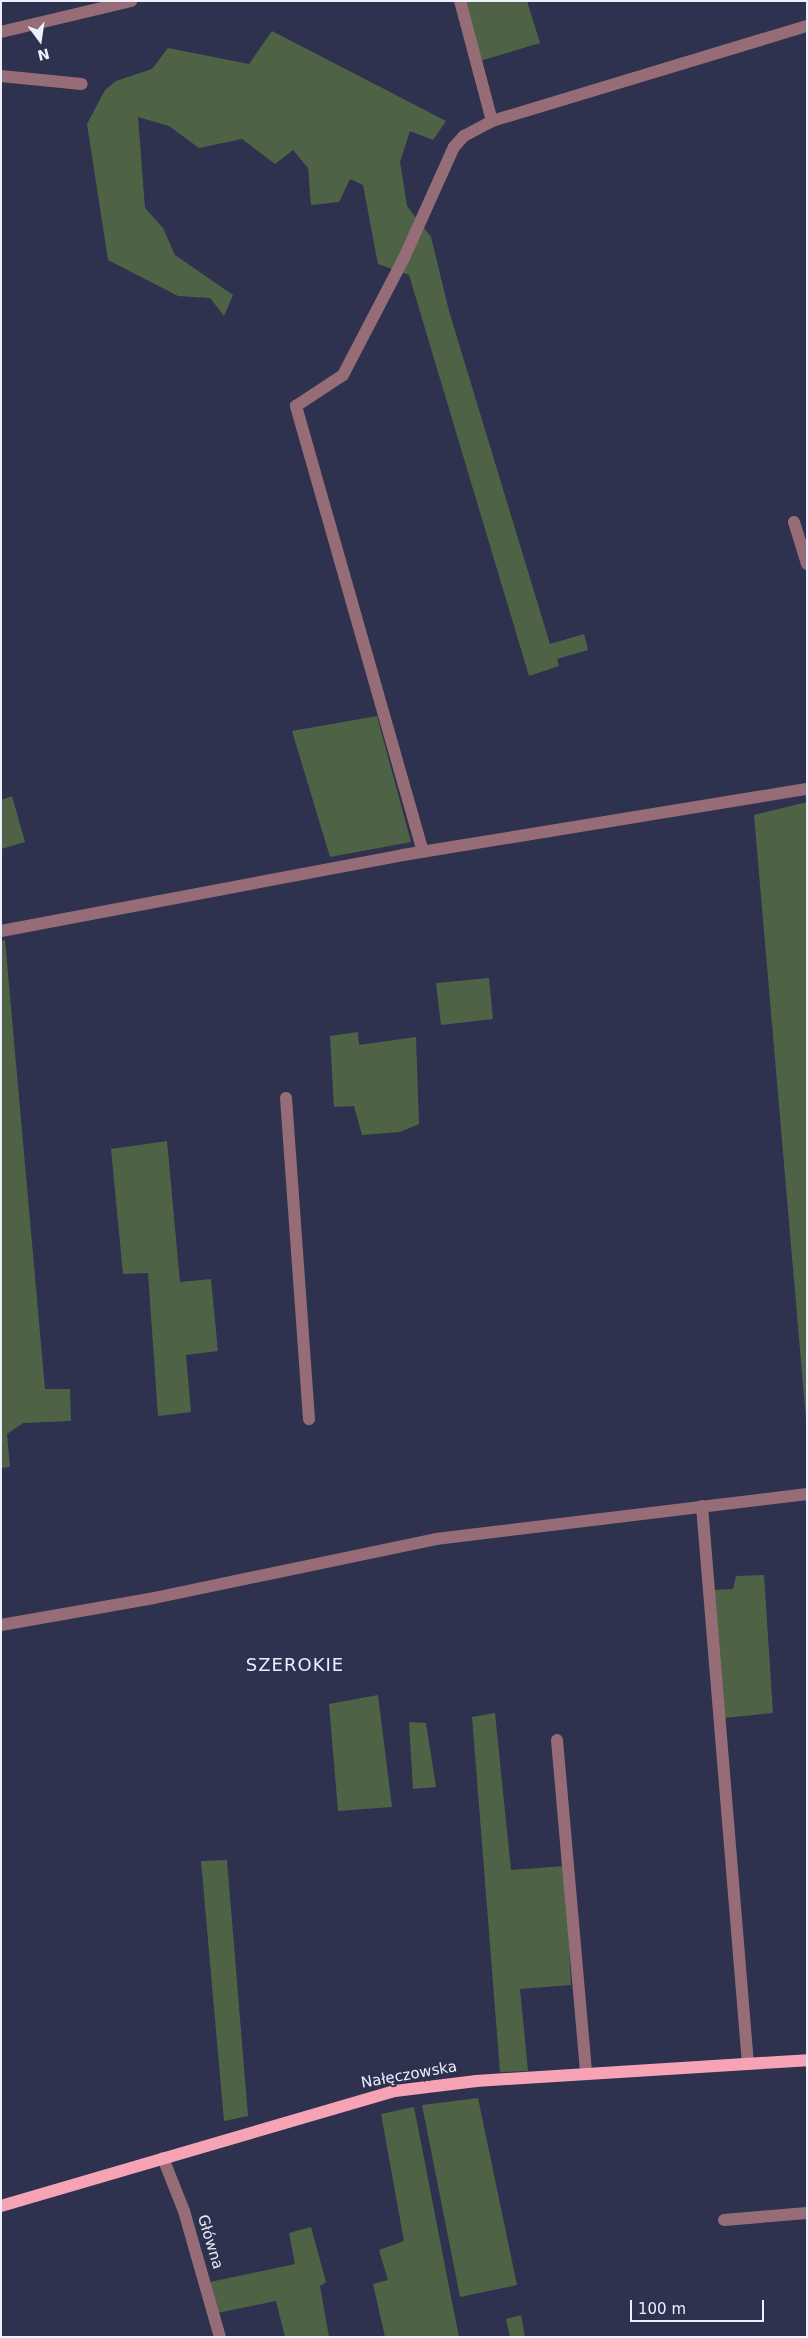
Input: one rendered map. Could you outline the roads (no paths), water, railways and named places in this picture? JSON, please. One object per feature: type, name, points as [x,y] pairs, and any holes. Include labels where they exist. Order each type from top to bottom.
[{"type":"main road","name":"Nałęczowska","points":[[1,2206],[395,2091],[586,2074],[807,2060]]},
{"type":"street","points":[[1,32],[130,1]]},
{"type":"street","points":[[460,1],[492,121]]},
{"type":"street","points":[[423,852],[296,406],[343,375],[404,258],[454,147],[464,136],[492,121],[807,26]]},
{"type":"street","points":[[1,76],[82,84]]},
{"type":"street","points":[[794,522],[807,564]]},
{"type":"street","points":[[1,931],[423,852],[702,810],[807,790]]},
{"type":"street","points":[[286,1098],[309,1419]]},
{"type":"street","points":[[1,1625],[154,1598],[436,1539],[807,1494]]},
{"type":"street","points":[[702,1506],[748,2064]]},
{"type":"street","points":[[557,1740],[586,2074]]},
{"type":"street","name":"Główna","points":[[163,2158],[182,2205],[220,2337]]},
{"type":"street","points":[[724,2220],[807,2213]]},
{"type":"district","name":"SZEROKIE","points":[[295,1665]]}]
